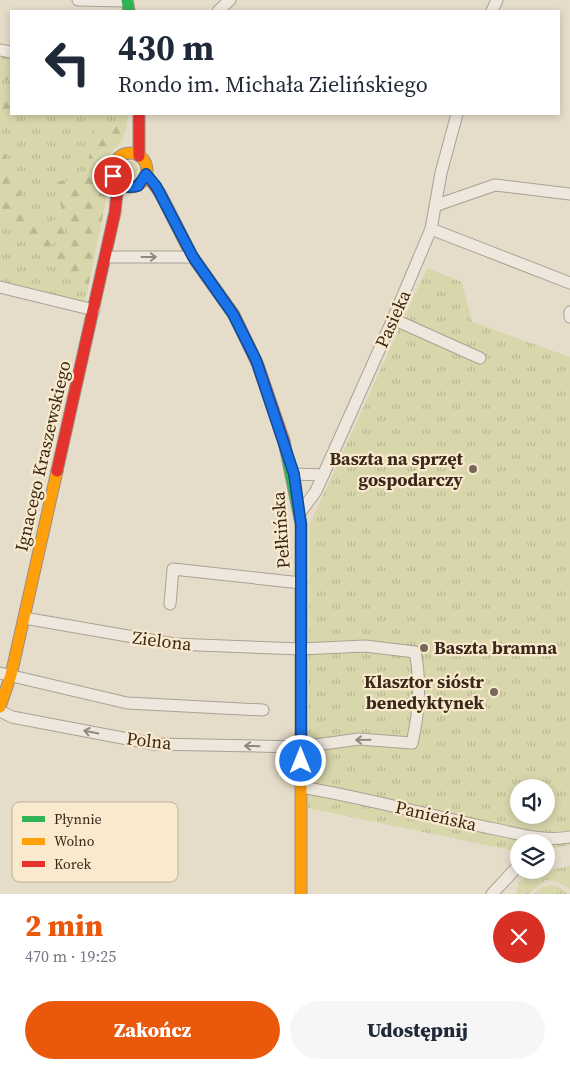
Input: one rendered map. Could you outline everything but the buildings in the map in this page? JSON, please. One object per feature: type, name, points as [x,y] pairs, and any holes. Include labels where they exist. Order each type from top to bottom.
[{"type":"street","points":[[78,0],[128,4]]},
{"type":"street","points":[[219,10],[230,0]]},
{"type":"street","name":"Pasieka","points":[[300,513],[316,491],[431,229],[437,205],[441,173],[457,115]]},
{"type":"street","points":[[126,153],[139,156],[146,164],[146,174],[128,185],[113,176],[113,166],[117,158],[126,153],[138,119]]},
{"type":"street","points":[[138,119],[139,156]]},
{"type":"street","name":"Pełkińska","points":[[146,174],[156,186],[193,257],[233,314],[256,360],[294,474],[300,513],[301,787],[304,892]]},
{"type":"street","name":"Pełkińska","points":[[128,185],[164,201]]},
{"type":"street","name":"Ignacego Kraszewskiego","points":[[0,706],[6,674],[24,618],[115,212],[128,185]]},
{"type":"street","points":[[437,205],[494,185],[570,194]]},
{"type":"street","points":[[431,229],[570,283]]},
{"type":"street","points":[[105,257],[193,257]]},
{"type":"street","points":[[0,287],[94,310]]},
{"type":"street","points":[[570,312],[570,317]]},
{"type":"street","points":[[393,319],[480,358]]},
{"type":"street","points":[[294,474],[323,475]]},
{"type":"street","points":[[170,604],[173,569],[301,583]]},
{"type":"street","name":"Zielona","points":[[24,618],[174,644],[301,649],[365,646],[415,652],[420,674],[416,726],[412,743]]},
{"type":"street","points":[[6,674],[127,702],[263,710]]},
{"type":"street","name":"Polna","points":[[0,711],[12,717],[154,744],[301,747],[359,739],[412,743]]},
{"type":"street","name":"Panieńska","points":[[301,787],[350,796],[515,834]]},
{"type":"street","name":"Panieńska","points":[[555,841],[570,837]]},
{"type":"street","points":[[492,894],[510,875]]},
{"type":"green space","points":[[0,56],[10,59],[10,115],[128,115],[122,138],[101,168],[108,190],[85,302],[0,281]]},
{"type":"green space","points":[[0,56],[10,59],[10,81],[0,78]]},
{"type":"green space","points":[[0,91],[10,94],[12,115],[4,120],[0,115]]},
{"type":"green space","points":[[111,124],[127,126],[121,143],[109,152],[101,168],[108,190],[87,292],[46,259],[69,233],[54,182],[81,179],[85,175],[95,130]]},
{"type":"green space","points":[[5,154],[10,173],[25,189],[20,193],[18,203],[27,221],[43,223],[59,218],[63,233],[40,256],[0,217],[0,156]]},
{"type":"green space","points":[[129,161],[137,166],[138,170],[133,178],[129,179],[121,174],[120,170],[125,162]]},
{"type":"green space","points":[[427,268],[462,282],[472,322],[570,357],[570,845],[555,848],[555,834],[510,834],[510,850],[308,808],[310,524]]},
{"type":"green space","points":[[570,866],[570,889],[556,881],[545,880],[528,894],[516,894],[519,883],[523,879],[555,879],[555,869]]},
{"type":"green space","points":[[552,885],[561,888],[568,894],[534,894],[542,887]]},
{"type":"traffic: fast","points":[[127,0],[129,10]]},
{"type":"traffic: fast","points":[[284,441],[301,524],[301,735]]},
{"type":"traffic: slow","points":[[130,153],[137,154],[142,158],[146,163],[147,170],[146,177],[142,182],[137,186],[130,187],[123,186],[118,182],[114,177],[113,170],[114,163],[118,158],[123,154],[130,153]]},
{"type":"traffic: slow","points":[[0,707],[11,675],[57,471]]},
{"type":"traffic: slow","points":[[301,735],[301,894]]},
{"type":"traffic: jam","points":[[139,115],[139,156]]},
{"type":"traffic: jam","points":[[146,174],[160,193],[192,256],[234,315],[258,365],[284,441]]},
{"type":"traffic: jam","points":[[57,471],[115,212],[118,183]]},
{"type":"place","name":"Baszta na sprzęt gospodarczy","points":[[473,469]]},
{"type":"place","name":"Baszta bramna","points":[[424,648]]},
{"type":"place","name":"Klasztor sióstr benedyktynek","points":[[494,692]]},
{"type":"route","points":[[113,176],[119,184],[128,188],[142,183],[146,174],[156,186],[193,257],[233,314],[256,360],[294,474],[301,524],[301,761]]}]
